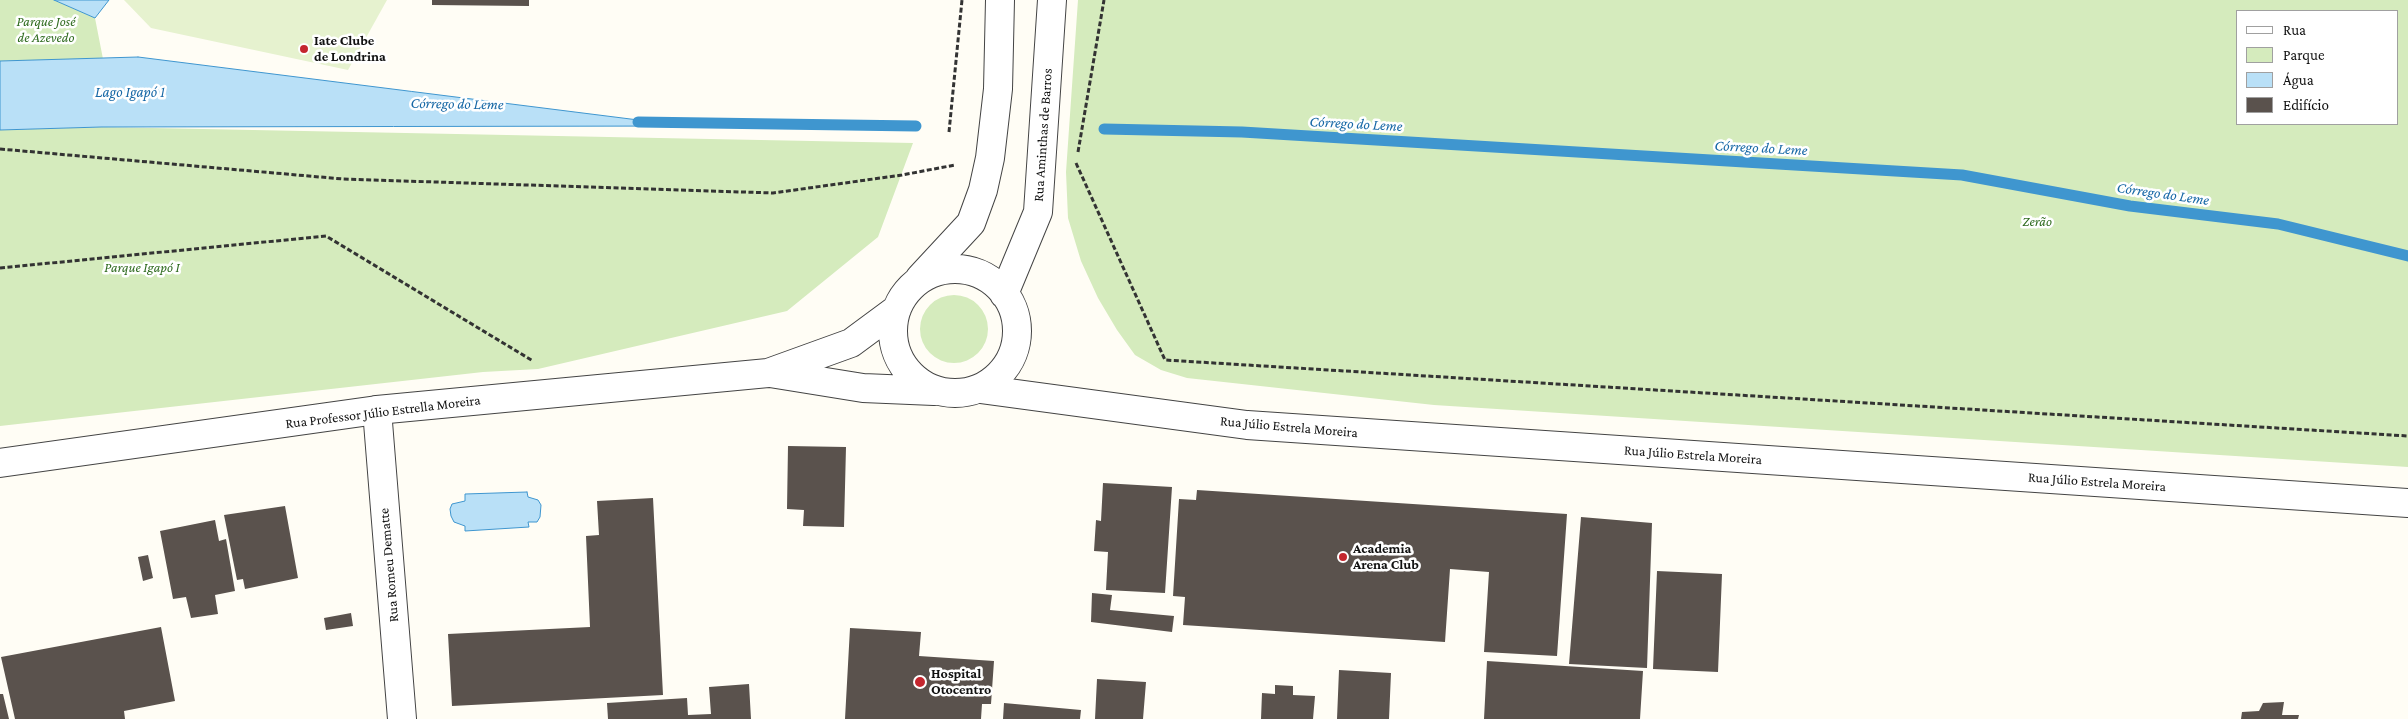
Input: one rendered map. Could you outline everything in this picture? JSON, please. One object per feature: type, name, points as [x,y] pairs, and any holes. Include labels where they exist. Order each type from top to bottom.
[{"type":"street","points":[[915,283],[929,274],[962,269],[978,273],[993,281],[1004,294],[1015,313],[1018,336],[1012,357],[1000,375],[980,389],[958,394],[934,390],[916,381],[903,366],[895,349],[893,328],[897,309],[904,295],[915,283],[971,223],[983,190],[990,158],[998,89],[1000,0]]},
{"type":"street","name":"Rua Aminthas de Barros","points":[[1004,294],[1038,212],[1052,0]]},
{"type":"street","name":"Rua Professor Júlio Estrella Moreira","points":[[768,373],[851,343],[897,309]]},
{"type":"street","name":"Rua Professor Júlio Estrella Moreira","points":[[0,464],[377,410],[768,373],[864,388],[934,390]]},
{"type":"street","name":"Rua Júlio Estrela Moreira","points":[[980,389],[1247,425],[2408,502]]},
{"type":"street","name":"Rua Romeu Dematte","points":[[377,410],[402,719]]},
{"type":"path","points":[[949,132],[962,0]]},
{"type":"path","points":[[1104,0],[1076,164],[1165,360],[2408,436]]},
{"type":"path","points":[[0,149],[343,179],[773,193],[902,175],[990,158]]},
{"type":"path","points":[[0,268],[326,236],[538,364]]},
{"type":"green space","name":"Parque José de Azevedo","points":[[0,0],[54,0],[95,18],[103,59],[0,61]]},
{"type":"green space","name":"Iate Clube de Londrina","points":[[124,0],[387,0],[348,70],[151,28]]},
{"type":"green space","name":"Zerão","points":[[1078,0],[2408,0],[2408,467],[1434,405],[1187,378],[1161,370],[1135,355],[1098,298],[1081,261],[1068,218],[1066,172]]},
{"type":"green space","name":"Parque Igapó I","points":[[101,127],[913,143],[878,237],[787,311],[538,369],[483,372],[0,426],[0,130]]},
{"type":"green space","points":[[954,295],[967,298],[978,305],[985,316],[988,329],[985,342],[978,353],[967,360],[954,363],[941,360],[930,353],[923,342],[920,329],[923,316],[930,305],[941,298]]},
{"type":"water","points":[[54,0],[109,0],[95,18]]},
{"type":"water","name":"Lago Igapó 1","points":[[138,57],[686,126],[101,127],[0,130],[0,61]]},
{"type":"water","points":[[527,492],[528,497],[538,500],[541,505],[540,517],[537,522],[528,522],[529,527],[465,531],[465,526],[454,522],[451,516],[450,509],[452,504],[465,501],[465,494]]},
{"type":"building","points":[[432,0],[529,0],[529,6],[432,5]]},
{"type":"building","points":[[788,446],[846,447],[844,527],[803,526],[804,510],[787,509]]},
{"type":"building","points":[[1103,483],[1172,487],[1165,593],[1106,590],[1108,552],[1094,551],[1096,520],[1101,521]]},
{"type":"building","points":[[1197,490],[1567,514],[1557,656],[1484,652],[1489,572],[1450,569],[1445,642],[1183,625],[1185,597],[1173,596],[1179,499],[1196,500]]},
{"type":"building","points":[[653,498],[663,695],[452,706],[448,634],[590,627],[586,536],[599,535],[597,501]]},
{"type":"building","points":[[285,506],[298,578],[245,589],[243,579],[237,580],[224,515]]},
{"type":"building","points":[[1581,517],[1652,523],[1647,668],[1569,664]]},
{"type":"building","points":[[215,520],[219,541],[226,539],[235,591],[215,595],[218,614],[191,618],[186,597],[173,599],[160,531]]},
{"type":"building","points":[[148,555],[153,578],[143,581],[138,557]]},
{"type":"building","points":[[1657,571],[1722,574],[1718,672],[1653,669]]},
{"type":"building","points":[[1092,593],[1112,595],[1110,610],[1174,616],[1172,632],[1091,622]]},
{"type":"building","points":[[351,613],[353,626],[326,630],[324,618]]},
{"type":"building","points":[[161,627],[175,701],[124,711],[125,719],[15,719],[1,657]]},
{"type":"building","name":"Hospital Otocentro","points":[[850,628],[921,632],[919,656],[994,661],[991,704],[982,704],[981,719],[845,719]]},
{"type":"building","points":[[1487,661],[1643,671],[1640,719],[1484,719]]},
{"type":"building","points":[[1339,670],[1391,673],[1389,719],[1337,719]]},
{"type":"building","points":[[1097,679],[1146,682],[1143,719],[1095,719]]},
{"type":"building","points":[[749,684],[751,719],[608,719],[607,703],[687,698],[688,715],[711,714],[709,687]]},
{"type":"building","points":[[1275,685],[1293,686],[1293,695],[1315,696],[1313,719],[1261,719],[1262,693],[1275,694]]},
{"type":"building","points":[[0,694],[3,694],[9,719],[0,719]]},
{"type":"building","points":[[2284,702],[2282,715],[2299,715],[2298,719],[2241,719],[2242,712],[2259,711],[2263,703]]},
{"type":"building","points":[[1004,703],[1081,710],[1080,719],[1003,719]]},
{"type":"waterway","name":"Córrego do Leme","points":[[638,122],[916,126]]},
{"type":"waterway","name":"Córrego do Leme","points":[[1104,129],[1242,132],[1962,175],[2130,206],[2278,224],[2408,256]]},
{"type":"place","name":"Iate Clube de Londrina","points":[[304,49]]},
{"type":"place","name":"Academia Arena Club","points":[[1343,557]]},
{"type":"place","name":"Hospital Otocentro","points":[[920,682]]}]
